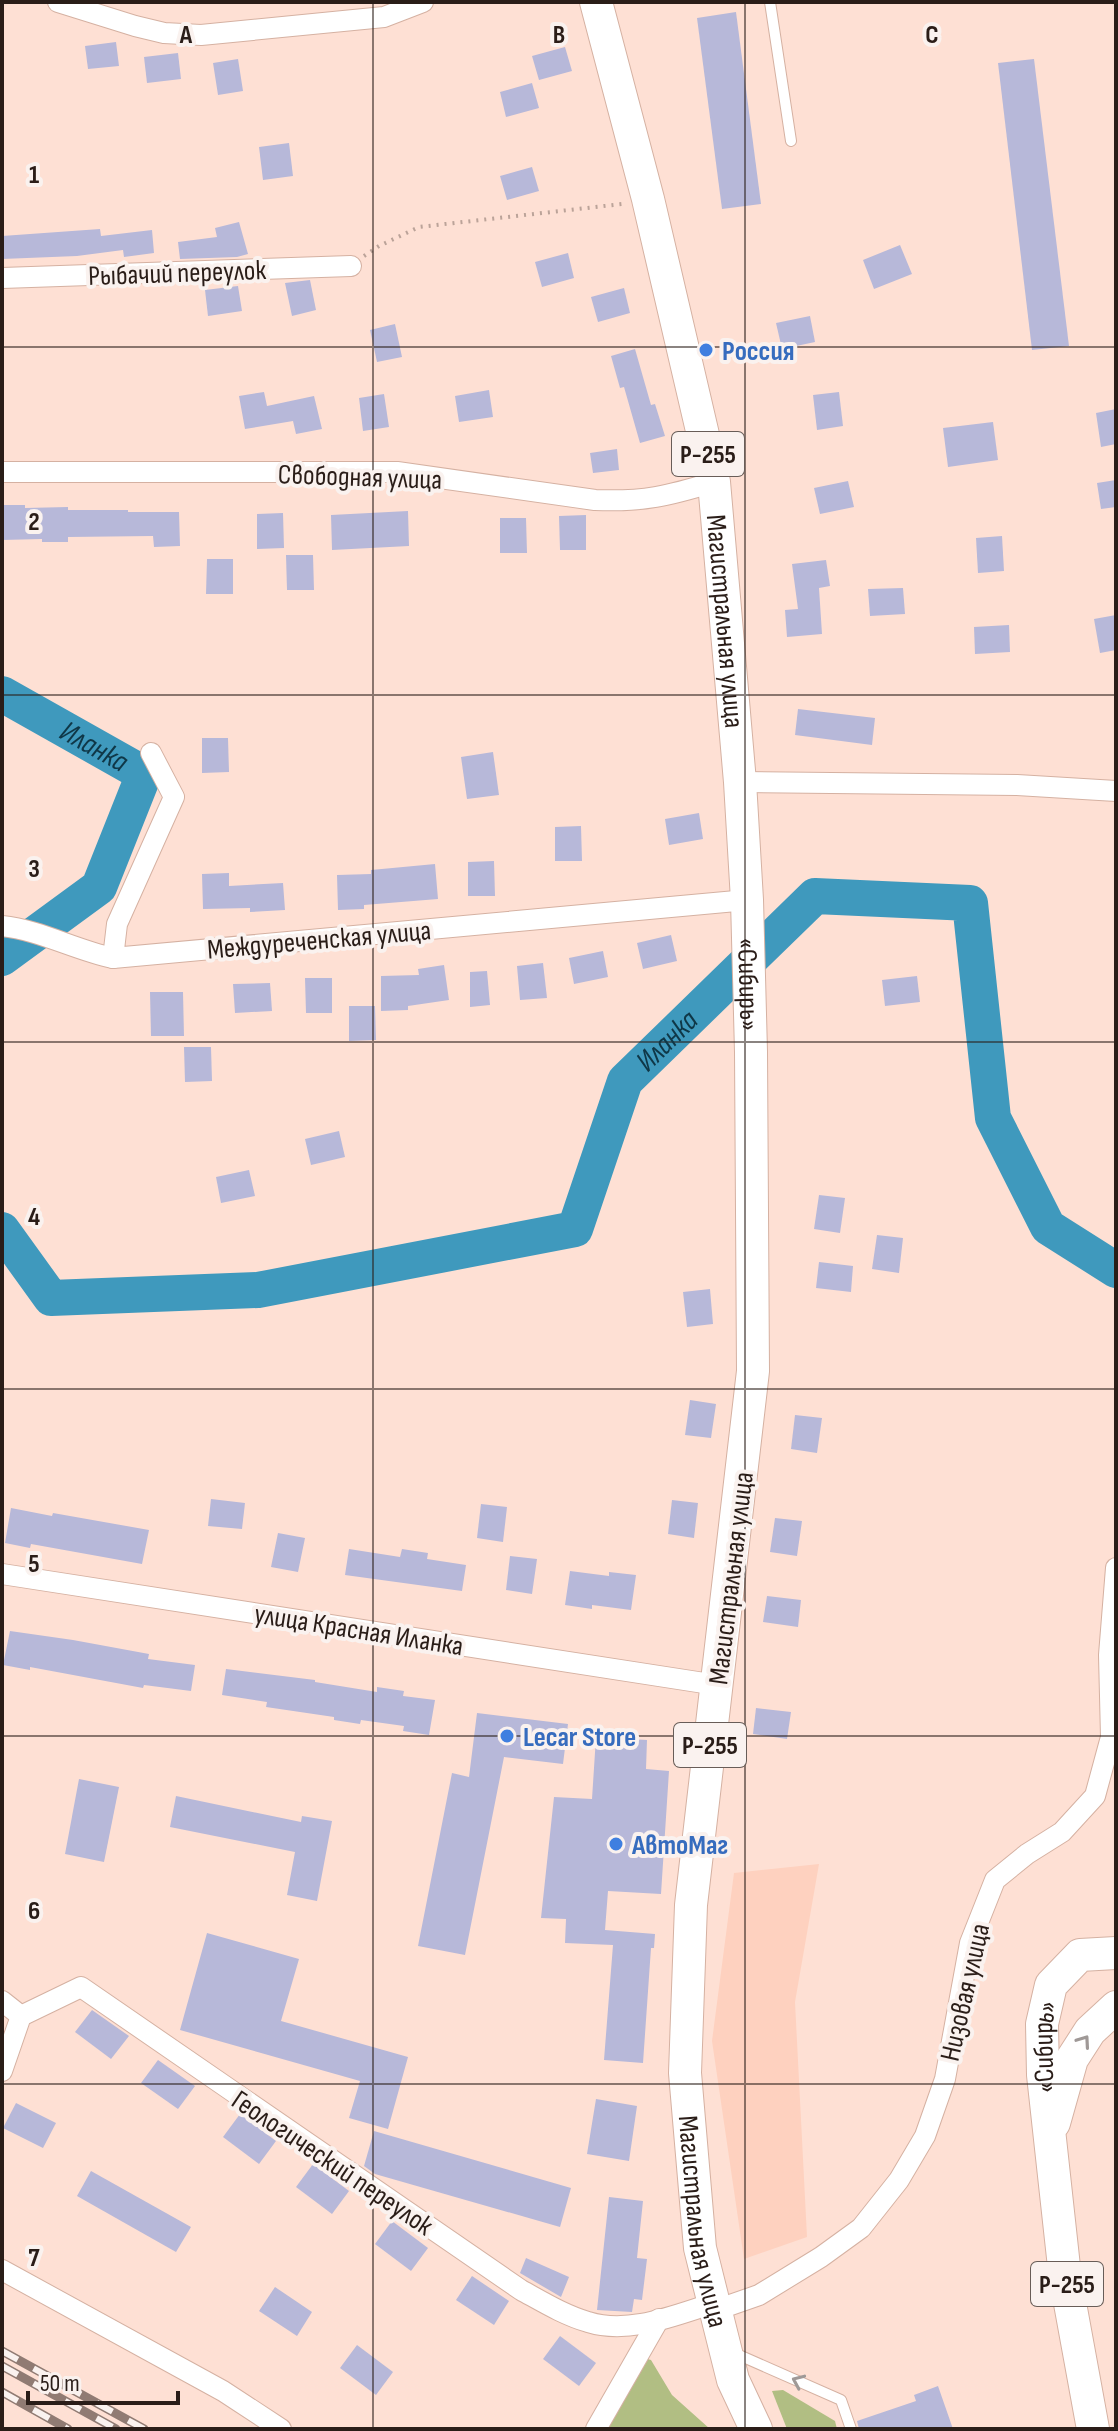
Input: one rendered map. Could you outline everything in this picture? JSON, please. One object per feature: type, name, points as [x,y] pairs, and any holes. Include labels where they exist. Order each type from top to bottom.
[{"type":"main road","name":"Магистральная улица","points":[[596,2],[649,201],[714,482],[740,782],[747,909]]},
{"type":"main road","name":"«Сибирь»","points":[[747,909],[751,1052]]},
{"type":"main road","name":"Магистральная улица","points":[[751,1052],[753,1371],[691,1905],[685,2073],[700,2248],[733,2380],[756,2429]]},
{"type":"main road","name":"«Сибирь»","points":[[1093,2429],[1065,2276],[1043,2075],[1042,2024],[1051,1985],[1080,1955],[1116,1953]]},
{"type":"main road","name":"«Сибирь»","points":[[1050,2137],[1072,2059],[1090,2031],[1116,2007]]},
{"type":"street","points":[[58,2],[164,33],[201,35],[384,17],[423,2]]},
{"type":"street","name":"Рыбачий переулок","points":[[2,278],[351,266]]},
{"type":"street","name":"Свободная улица","points":[[2,472],[397,472],[627,502],[657,499],[714,482]]},
{"type":"street","points":[[2,926],[23,928],[63,944],[113,958],[117,924],[174,797],[151,753]]},
{"type":"street","points":[[740,782],[1017,785],[1116,791]]},
{"type":"street","name":"Междуреченская улица","points":[[113,958],[747,909]]},
{"type":"street","name":"Низовая улица","points":[[715,2306],[759,2295],[861,2228],[899,2180],[925,2136],[945,2079],[970,1943],[995,1880],[1027,1854],[1062,1832],[1095,1796],[1111,1737],[1109,1655],[1116,1568]]},
{"type":"street","name":"улица Красная Иланка","points":[[2,1574],[717,1685]]},
{"type":"street","name":"Геологический переулок","points":[[21,2016],[81,1987],[521,2290],[565,2314],[614,2327],[715,2306]]},
{"type":"street","points":[[2,2001],[21,2016],[2,2071]]},
{"type":"street","points":[[2,2270],[223,2391],[281,2429]]},
{"type":"street","points":[[596,2429],[659,2319]]},
{"type":"lane","points":[[770,2],[791,141]]},
{"type":"lane","points":[[726,2349],[841,2400],[851,2429]]},
{"type":"path","points":[[351,266],[379,246],[419,227],[649,201]]},
{"type":"shaded area","points":[[819,1864],[795,2002],[807,2237],[744,2259],[712,2041],[734,1873]]},
{"type":"green space","points":[[644,2358],[651,2360],[672,2395],[710,2429],[602,2429]]},
{"type":"green space","points":[[783,2390],[835,2421],[837,2429],[787,2429],[772,2391]]},
{"type":"building","points":[[736,12],[761,204],[722,209],[697,18]]},
{"type":"building","points":[[116,42],[119,66],[88,69],[85,46]]},
{"type":"building","points":[[565,47],[572,71],[539,80],[532,56]]},
{"type":"building","points":[[178,53],[181,79],[147,83],[144,57]]},
{"type":"building","points":[[238,59],[243,91],[218,95],[213,63]]},
{"type":"building","points":[[1034,59],[1069,346],[1032,350],[998,63]]},
{"type":"building","points":[[532,83],[539,108],[506,117],[500,92]]},
{"type":"building","points":[[289,143],[293,176],[263,180],[259,147]]},
{"type":"building","points":[[532,167],[539,191],[507,200],[500,176]]},
{"type":"building","points":[[239,222],[248,254],[180,259],[178,242],[217,237],[215,228]]},
{"type":"building","points":[[100,229],[101,236],[152,230],[154,253],[124,257],[123,250],[77,256],[2,259],[2,236]]},
{"type":"building","points":[[900,245],[912,274],[874,289],[863,260]]},
{"type":"building","points":[[568,253],[574,278],[542,287],[535,262]]},
{"type":"building","points":[[310,280],[316,310],[292,316],[285,283]]},
{"type":"building","points":[[238,286],[242,311],[208,316],[205,290]]},
{"type":"building","points":[[624,288],[630,313],[598,322],[591,297]]},
{"type":"building","points":[[810,316],[815,342],[782,349],[776,323]]},
{"type":"building","points":[[395,324],[402,357],[377,362],[370,330]]},
{"type":"building","points":[[635,349],[651,405],[655,404],[665,436],[640,443],[624,387],[620,388],[611,356]]},
{"type":"building","points":[[489,390],[493,417],[459,422],[455,396]]},
{"type":"building","points":[[264,392],[267,406],[314,396],[322,429],[296,434],[293,421],[245,429],[239,396]]},
{"type":"building","points":[[839,392],[843,426],[817,430],[813,395]]},
{"type":"building","points":[[384,394],[389,427],[363,431],[359,398]]},
{"type":"building","points":[[1116,409],[1116,444],[1101,447],[1096,413]]},
{"type":"building","points":[[993,422],[998,460],[948,467],[943,428]]},
{"type":"building","points":[[617,449],[619,470],[593,473],[590,453]]},
{"type":"building","points":[[1116,480],[1116,507],[1101,509],[1097,483]]},
{"type":"building","points":[[848,481],[854,507],[820,514],[814,488]]},
{"type":"building","points":[[2,505],[179,512],[180,546],[154,547],[153,536],[68,537],[68,542],[2,540]]},
{"type":"building","points":[[408,511],[409,546],[332,550],[331,515]]},
{"type":"building","points":[[283,513],[284,548],[257,549],[257,514]]},
{"type":"building","points":[[586,515],[586,550],[560,550],[559,516]]},
{"type":"building","points":[[500,518],[526,518],[527,553],[500,553]]},
{"type":"building","points":[[1002,536],[1004,571],[978,573],[976,538]]},
{"type":"building","points":[[286,555],[313,555],[314,590],[287,590]]},
{"type":"building","points":[[207,559],[233,559],[233,594],[206,594]]},
{"type":"building","points":[[826,560],[830,586],[819,588],[822,634],[787,637],[785,610],[798,609],[792,564]]},
{"type":"building","points":[[903,588],[905,614],[870,616],[868,589]]},
{"type":"building","points":[[1116,615],[1116,650],[1100,653],[1094,619]]},
{"type":"building","points":[[1009,625],[1010,652],[975,654],[974,627]]},
{"type":"building","points":[[798,709],[875,718],[872,745],[795,735]]},
{"type":"building","points":[[202,738],[228,738],[229,772],[202,773]]},
{"type":"building","points":[[493,752],[499,795],[467,799],[461,757]]},
{"type":"building","points":[[699,813],[703,839],[669,845],[665,819]]},
{"type":"building","points":[[581,826],[582,861],[555,861],[555,827]]},
{"type":"building","points":[[494,861],[495,896],[468,896],[468,862]]},
{"type":"building","points":[[435,864],[438,899],[338,910],[337,875],[371,874],[371,870]]},
{"type":"building","points":[[229,873],[229,886],[283,883],[285,910],[250,912],[250,908],[203,909],[202,874]]},
{"type":"building","points":[[671,935],[677,961],[643,969],[637,943]]},
{"type":"building","points":[[603,951],[608,977],[574,984],[569,958]]},
{"type":"building","points":[[543,963],[547,998],[520,1000],[517,966]]},
{"type":"building","points":[[444,965],[449,1000],[408,1006],[408,1010],[381,1011],[381,976],[419,975],[418,969]]},
{"type":"building","points":[[487,971],[490,1005],[470,1007],[470,972]]},
{"type":"building","points":[[917,976],[920,1002],[885,1006],[882,980]]},
{"type":"building","points":[[305,978],[332,978],[332,1013],[306,1013]]},
{"type":"building","points":[[270,983],[272,1011],[235,1013],[233,984]]},
{"type":"building","points":[[150,992],[183,992],[184,1036],[151,1036]]},
{"type":"building","points":[[349,1006],[375,1006],[376,1040],[349,1041]]},
{"type":"building","points":[[184,1047],[211,1047],[212,1081],[185,1082]]},
{"type":"building","points":[[339,1131],[345,1157],[311,1165],[305,1139]]},
{"type":"building","points":[[249,1170],[255,1196],[221,1203],[216,1177]]},
{"type":"building","points":[[819,1195],[845,1198],[840,1233],[814,1229]]},
{"type":"building","points":[[877,1235],[903,1238],[899,1273],[872,1269]]},
{"type":"building","points":[[819,1262],[853,1266],[851,1292],[816,1288]]},
{"type":"building","points":[[710,1289],[713,1324],[687,1327],[683,1292]]},
{"type":"building","points":[[690,1400],[716,1404],[711,1438],[685,1435]]},
{"type":"building","points":[[795,1415],[822,1418],[817,1453],[791,1449]]},
{"type":"building","points":[[211,1499],[245,1503],[242,1529],[208,1526]]},
{"type":"building","points":[[672,1500],[698,1503],[694,1538],[668,1534]]},
{"type":"building","points":[[481,1504],[507,1507],[503,1542],[477,1538]]},
{"type":"building","points":[[11,1508],[149,1530],[142,1564],[31,1544],[30,1548],[5,1543]]},
{"type":"building","points":[[775,1518],[802,1521],[797,1556],[770,1552]]},
{"type":"building","points":[[278,1533],[305,1538],[298,1572],[271,1567]]},
{"type":"building","points":[[349,1549],[400,1557],[402,1549],[428,1553],[427,1559],[466,1565],[462,1591],[345,1575]]},
{"type":"building","points":[[510,1556],[537,1559],[532,1594],[506,1590]]},
{"type":"building","points":[[570,1571],[609,1576],[609,1572],[636,1575],[631,1610],[565,1605]]},
{"type":"building","points":[[767,1596],[801,1600],[798,1627],[763,1622]]},
{"type":"building","points":[[10,1631],[149,1654],[148,1659],[195,1665],[191,1691],[144,1685],[143,1688],[30,1667],[30,1670],[3,1665]]},
{"type":"building","points":[[226,1669],[315,1680],[377,1692],[377,1687],[404,1691],[403,1696],[435,1700],[429,1735],[403,1731],[404,1726],[334,1720],[334,1717],[266,1707],[267,1702],[222,1695]]},
{"type":"building","points":[[756,1708],[791,1712],[787,1739],[753,1734]]},
{"type":"building","points":[[477,1713],[568,1724],[563,1764],[504,1757],[465,1955],[418,1946],[452,1773],[469,1777]]},
{"type":"building","points":[[596,1737],[647,1740],[646,1769],[669,1771],[661,1894],[608,1891],[605,1930],[655,1934],[654,1948],[651,1948],[643,2063],[604,2060],[613,1945],[565,1943],[566,1919],[541,1918],[554,1797],[592,1799]]},
{"type":"building","points":[[79,1779],[119,1787],[104,1862],[65,1854]]},
{"type":"building","points":[[176,1796],[301,1822],[302,1816],[332,1821],[317,1901],[287,1895],[295,1852],[170,1827]]},
{"type":"building","points":[[207,1933],[299,1959],[281,2021],[408,2057],[388,2129],[349,2118],[360,2081],[180,2030]]},
{"type":"building","points":[[92,2010],[129,2036],[111,2059],[75,2032]]},
{"type":"building","points":[[158,2060],[195,2086],[178,2109],[141,2083]]},
{"type":"building","points":[[596,2099],[637,2106],[629,2161],[587,2154]]},
{"type":"building","points":[[16,2103],[56,2123],[43,2148],[3,2128]]},
{"type":"building","points":[[240,2114],[276,2141],[259,2164],[223,2137]]},
{"type":"building","points":[[374,2131],[571,2188],[560,2227],[375,2174],[364,2166]]},
{"type":"building","points":[[313,2164],[349,2191],[332,2214],[296,2187]]},
{"type":"building","points":[[91,2171],[191,2227],[176,2252],[77,2196]]},
{"type":"building","points":[[609,2197],[643,2201],[637,2258],[647,2259],[642,2300],[634,2299],[632,2312],[597,2310]]},
{"type":"building","points":[[392,2221],[428,2248],[411,2271],[375,2244]]},
{"type":"building","points":[[526,2258],[569,2277],[561,2297],[520,2273]]},
{"type":"building","points":[[472,2276],[509,2301],[494,2325],[456,2300]]},
{"type":"building","points":[[275,2287],[312,2312],[297,2336],[259,2311]]},
{"type":"building","points":[[560,2336],[596,2363],[579,2386],[543,2359]]},
{"type":"building","points":[[357,2345],[393,2372],[376,2395],[340,2368]]},
{"type":"building","points":[[938,2386],[953,2429],[859,2429],[857,2421],[916,2401],[914,2395]]},
{"type":"waterway","name":"Иланка","points":[[2,694],[144,774],[99,887],[2,958]]},
{"type":"waterway","name":"Иланка","points":[[2,1230],[51,1298],[258,1290],[575,1229],[625,1081],[815,896],[970,903],[993,1118],[1048,1227],[1116,1270]]},
{"type":"railway","points":[[2,2351],[144,2429]]},
{"type":"railway","points":[[2,2366],[116,2429]]},
{"type":"railway","points":[[2,2392],[68,2429]]},
{"type":"place","name":"Россия","points":[[706,350]]},
{"type":"place","name":"Lecar Store","points":[[507,1736]]},
{"type":"place","name":"АвтоМаг","points":[[616,1844]]}]
